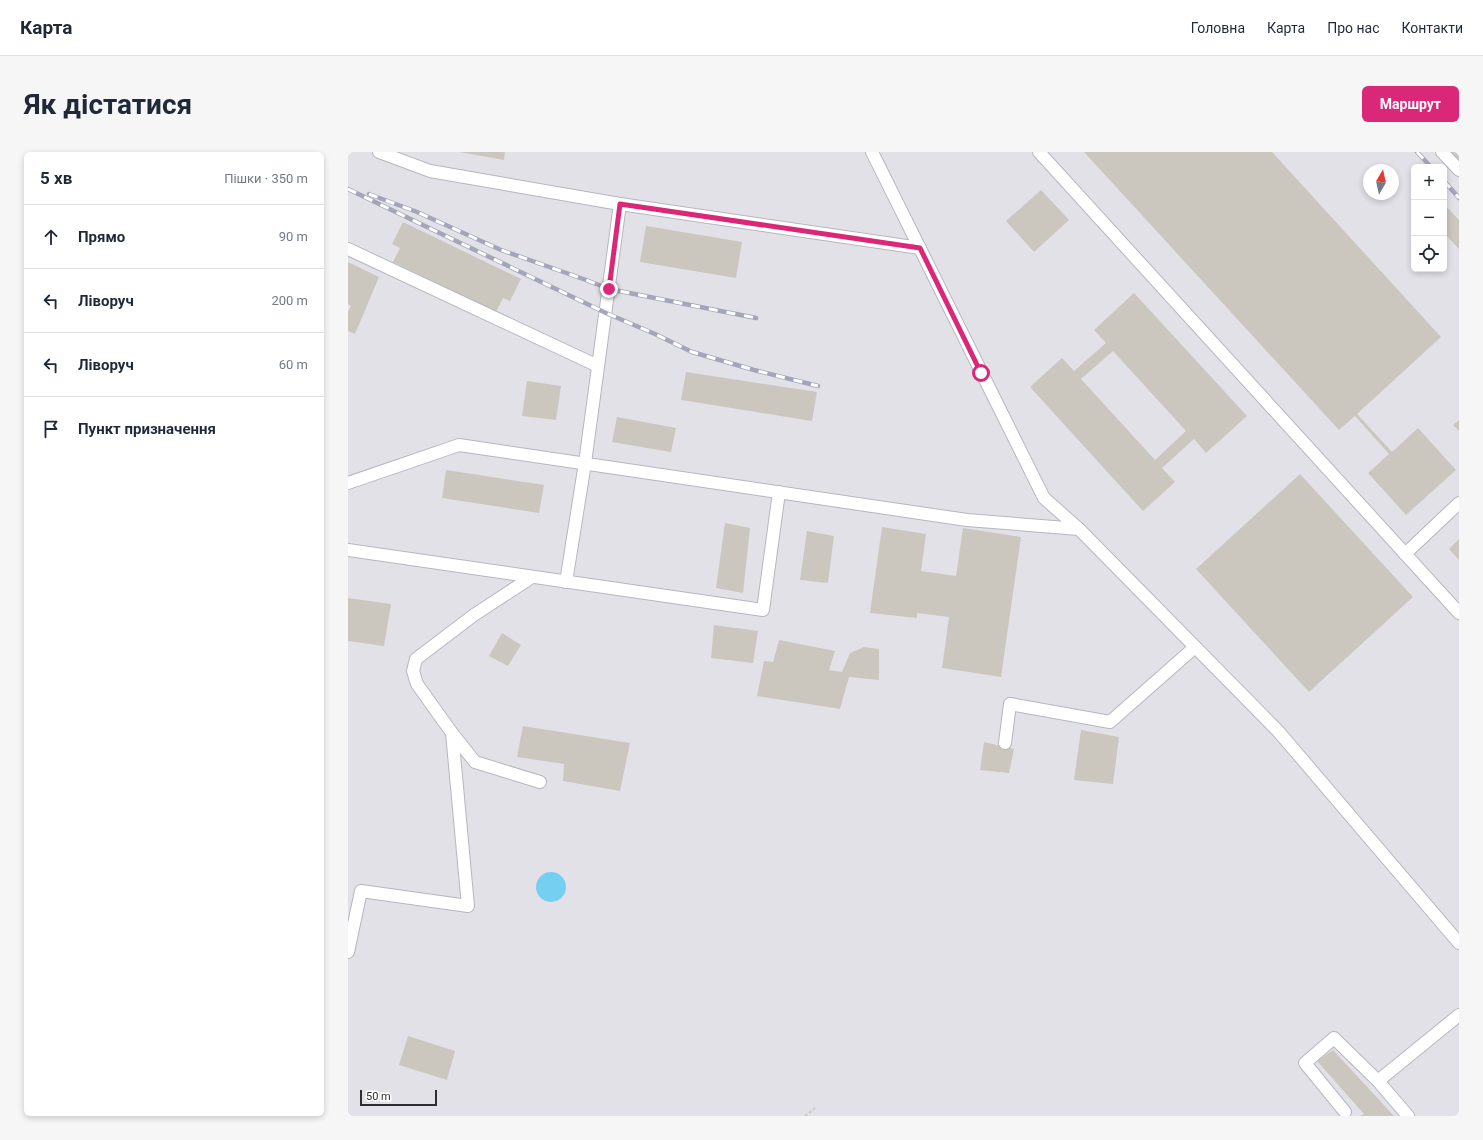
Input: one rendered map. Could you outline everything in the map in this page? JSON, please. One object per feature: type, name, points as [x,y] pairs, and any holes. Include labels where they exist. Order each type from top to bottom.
[{"type":"street","points":[[379,152],[430,171],[620,204],[920,248]]},
{"type":"street","points":[[872,152],[1044,498],[1078,529],[1278,731],[1459,943]]},
{"type":"street","points":[[1039,152],[1459,613]]},
{"type":"street","points":[[1442,152],[1459,170]]},
{"type":"street","points":[[566,582],[585,463],[620,204]]},
{"type":"street","points":[[348,249],[598,366]]},
{"type":"street","points":[[348,483],[459,445],[967,520],[1078,529]]},
{"type":"street","points":[[348,550],[763,610],[779,492]]},
{"type":"street","points":[[1405,554],[1459,502]]},
{"type":"street","points":[[532,577],[474,615],[416,658],[413,671],[417,684],[475,762],[540,782]]},
{"type":"street","points":[[1005,743],[1010,704],[1110,722],[1195,647]]},
{"type":"street","points":[[348,952],[361,891],[468,906],[452,733]]},
{"type":"street","points":[[1378,1081],[1459,1015]]},
{"type":"street","points":[[1345,1112],[1305,1063],[1334,1038],[1378,1081],[1408,1116]]},
{"type":"path","points":[[805,1116],[815,1108]]},
{"type":"shaded area","points":[[348,152],[1459,152],[1459,1116],[348,1116]]},
{"type":"water","points":[[551,872],[562,876],[566,887],[562,898],[551,902],[540,898],[536,887],[540,876]]},
{"type":"building","points":[[459,152],[505,152],[504,160]]},
{"type":"building","points":[[1084,152],[1272,152],[1441,337],[1357,414],[1392,452],[1418,428],[1456,470],[1406,515],[1368,473],[1389,454],[1355,416],[1339,430]]},
{"type":"building","points":[[1444,152],[1459,152],[1459,168]]},
{"type":"building","points":[[1041,190],[1069,220],[1034,252],[1006,221]]},
{"type":"building","points":[[1447,207],[1459,220],[1459,249],[1447,236]]},
{"type":"building","points":[[403,222],[521,279],[510,301],[503,298],[496,312],[393,262],[400,248],[392,244]]},
{"type":"building","points":[[646,226],[742,242],[736,278],[640,262]]},
{"type":"building","points":[[348,262],[379,277],[355,334],[348,331],[348,312],[351,306],[348,304]]},
{"type":"building","points":[[1134,293],[1247,416],[1206,453],[1194,439],[1162,468],[1175,482],[1143,511],[1030,387],[1062,358],[1074,371],[1106,343],[1094,330]],"holes":[[[1113,351],[1186,431],[1155,460],[1081,379]]]},
{"type":"building","points":[[686,372],[817,392],[812,421],[681,400]]},
{"type":"building","points":[[527,381],[561,386],[556,420],[522,416]]},
{"type":"building","points":[[617,417],[676,428],[671,452],[612,442]]},
{"type":"building","points":[[1459,420],[1459,431],[1453,425]]},
{"type":"building","points":[[446,470],[544,485],[539,513],[442,498]]},
{"type":"building","points":[[1300,474],[1413,597],[1309,692],[1196,569]]},
{"type":"building","points":[[725,523],[750,528],[743,593],[716,588]]},
{"type":"building","points":[[882,527],[926,534],[921,571],[956,576],[963,528],[1021,537],[1001,677],[942,668],[949,617],[917,613],[917,618],[870,613]]},
{"type":"building","points":[[807,531],[834,536],[828,583],[800,580]]},
{"type":"building","points":[[1459,539],[1459,560],[1449,549]]},
{"type":"building","points":[[348,598],[391,604],[384,646],[348,641]]},
{"type":"building","points":[[714,625],[758,631],[753,663],[711,658]]},
{"type":"building","points":[[502,633],[521,645],[508,666],[489,656]]},
{"type":"building","points":[[779,640],[835,651],[829,670],[842,672],[850,653],[864,647],[879,649],[879,680],[849,677],[840,709],[757,696],[764,661],[773,662]]},
{"type":"building","points":[[523,726],[630,743],[620,791],[563,781],[564,764],[517,757]]},
{"type":"building","points":[[1081,730],[1119,737],[1113,784],[1074,780]]},
{"type":"building","points":[[984,742],[1014,749],[1009,773],[980,770]]},
{"type":"building","points":[[408,1036],[455,1051],[447,1080],[399,1065]]},
{"type":"building","points":[[1333,1050],[1394,1116],[1360,1116],[1364,1114],[1317,1061]]},
{"type":"railway","points":[[1417,152],[1428,164]]},
{"type":"railway","points":[[1447,184],[1459,198]]},
{"type":"railway","points":[[348,189],[606,313],[692,352],[754,370],[818,386]]},
{"type":"railway","points":[[369,194],[417,212],[501,250],[609,289],[756,318]]},
{"type":"route","points":[[609,289],[620,204],[920,248],[981,373]]}]
